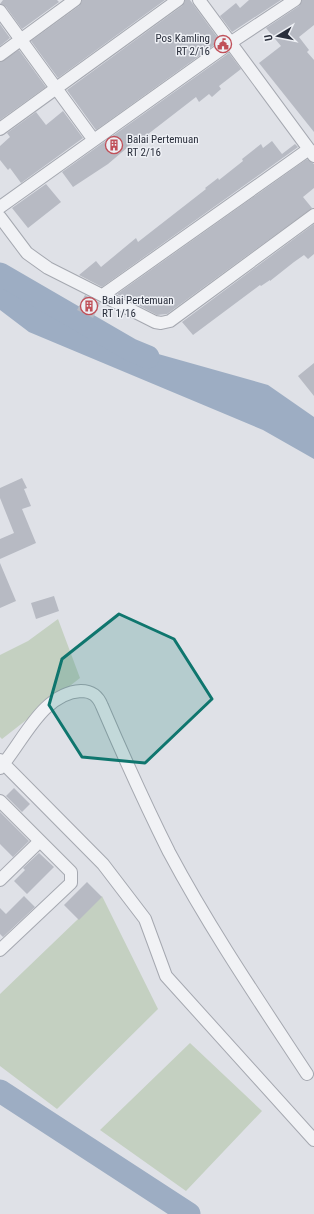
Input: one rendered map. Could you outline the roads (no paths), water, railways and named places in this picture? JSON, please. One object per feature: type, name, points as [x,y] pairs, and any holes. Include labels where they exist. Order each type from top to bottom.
[{"type":"street","points":[[0,129],[56,90],[178,0]]},
{"type":"street","points":[[103,295],[311,152],[199,0]]},
{"type":"street","points":[[0,207],[230,43],[295,0]]},
{"type":"street","points":[[0,55],[69,2]]},
{"type":"street","points":[[0,11],[56,90],[94,140]]},
{"type":"street","points":[[0,217],[26,253],[48,268],[155,322],[166,322],[314,215]]},
{"type":"street","points":[[307,1074],[221,942],[170,853],[137,788],[102,706],[95,694],[86,691],[79,691],[62,696],[53,702],[39,716],[1,764],[103,864],[145,919],[166,976],[314,1140]]},
{"type":"street","points":[[0,948],[72,883],[71,872],[40,841],[2,808]]},
{"type":"street","points":[[0,880],[40,841]]},
{"type":"water","points":[[0,277],[31,300],[112,341],[268,385],[314,417],[314,459],[263,430],[29,332],[0,310]]},
{"type":"waterway","points":[[0,274],[131,350],[148,357]]},
{"type":"waterway","points":[[0,1091],[189,1214]]},
{"type":"place","name":"Pos Kamling RT 2/16","points":[[223,44]]},
{"type":"place","name":"Balai Pertemuan RT 2/16","points":[[114,145]]},
{"type":"place","name":"Balai Pertemuan RT 1/16","points":[[89,306]]}]
